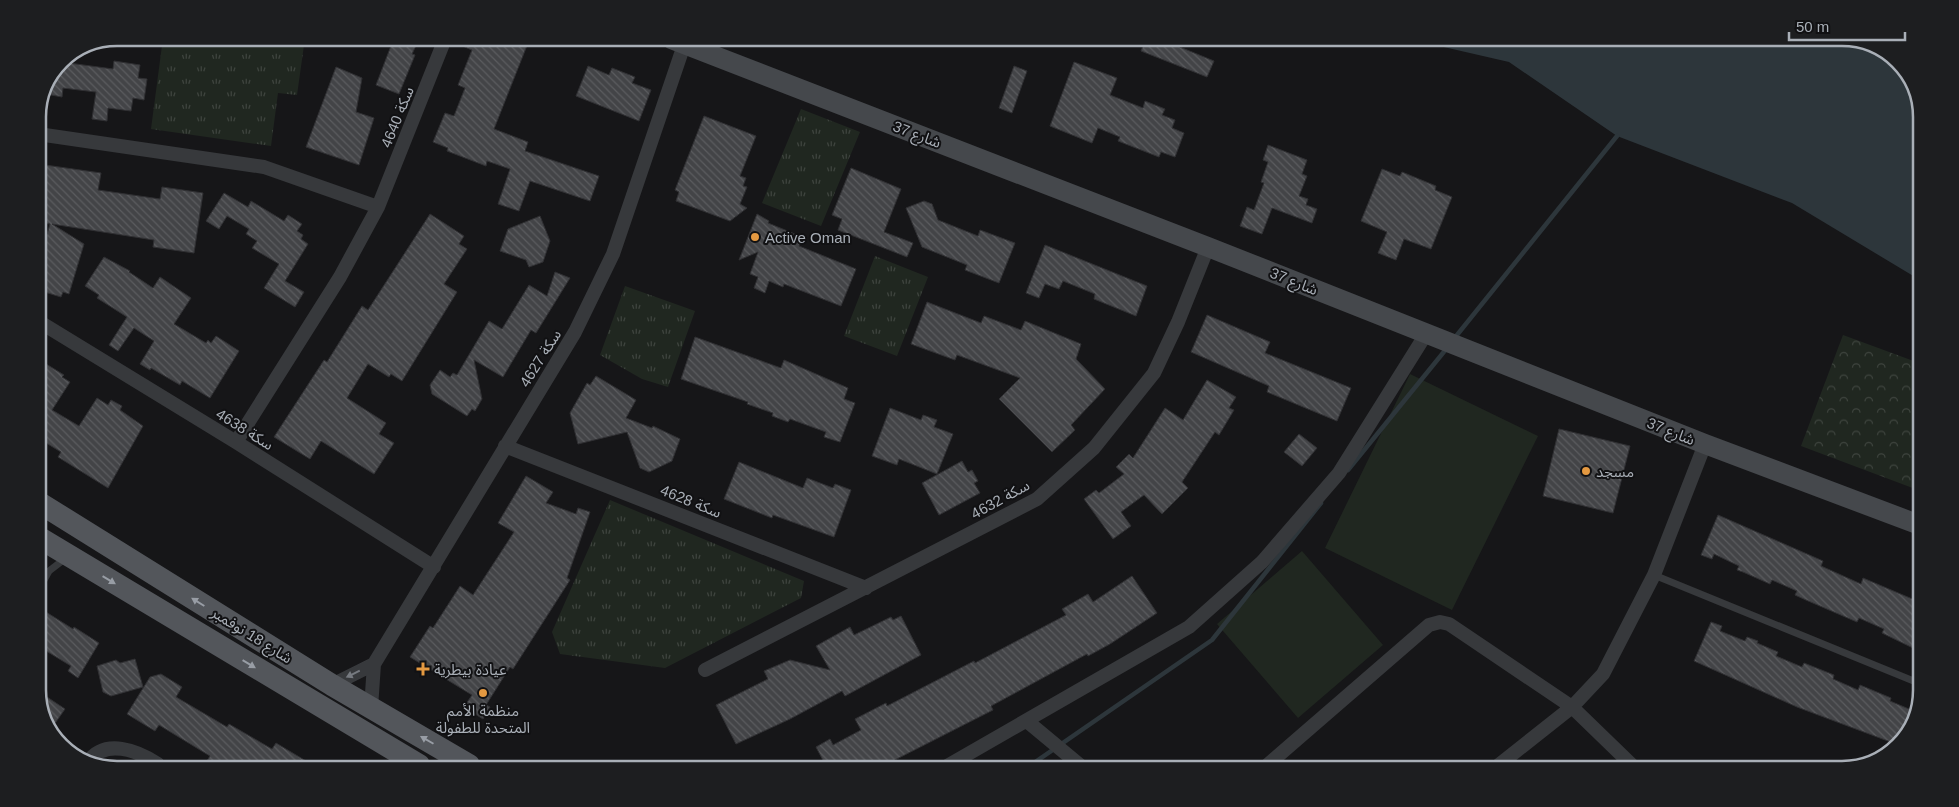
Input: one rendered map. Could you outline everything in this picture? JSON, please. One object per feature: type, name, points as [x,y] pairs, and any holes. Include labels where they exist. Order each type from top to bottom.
[{"type":"main road","name":"شارع 18 نوفمبر","points":[[46,507],[371,708],[462,761]]},
{"type":"main road","name":"شارع 18 نوفمبر","points":[[46,542],[413,761]]},
{"type":"street","name":"سكة 4640","points":[[236,442],[340,277],[378,207],[442,46]]},
{"type":"street","name":"سكة 4627","points":[[371,708],[374,664],[575,332],[613,254],[677,46]]},
{"type":"street","name":"شارع 37","points":[[688,46],[1208,247],[1705,444],[1913,522]]},
{"type":"street","points":[[46,135],[264,167],[378,207]]},
{"type":"street","name":"سكة 4632","points":[[705,670],[1037,499],[1094,448],[1154,373],[1178,322],[1208,247]]},
{"type":"street","name":"سكة 4638","points":[[46,326],[236,442],[434,567]]},
{"type":"street","points":[[956,761],[1028,722],[1189,627],[1262,562],[1339,473],[1426,334]]},
{"type":"street","points":[[1504,761],[1572,706],[1603,674],[1654,575],[1705,444]]},
{"type":"street","name":"سكة 4628","points":[[505,446],[866,588]]},
{"type":"street","points":[[1272,761],[1429,626],[1440,622],[1449,624],[1572,706],[1628,761]]},
{"type":"street","points":[[332,684],[374,664]]},
{"type":"street","points":[[1028,722],[1075,761]]},
{"type":"street","points":[[95,757],[104,750],[122,748],[141,753],[153,761]]},
{"type":"lane","points":[[46,576],[49,571],[62,561],[78,561]]},
{"type":"lane","points":[[1654,575],[1913,681]]},
{"type":"green space","points":[[162,46],[304,46],[297,95],[278,93],[271,146],[151,129]]},
{"type":"green space","points":[[801,109],[860,132],[821,226],[762,203]]},
{"type":"green space","points":[[875,256],[928,277],[897,356],[844,336]]},
{"type":"green space","points":[[625,286],[695,311],[668,387],[642,379],[600,355]]},
{"type":"green space","points":[[1843,335],[1913,361],[1913,488],[1801,446]]},
{"type":"green space","points":[[1410,374],[1538,436],[1452,610],[1325,548]]},
{"type":"green space","points":[[610,500],[804,581],[801,598],[665,668],[560,654],[552,632]]},
{"type":"green space","points":[[1302,551],[1383,645],[1298,718],[1217,624]]},
{"type":"shaded area","points":[[1439,46],[1841,46],[1864,50],[1873,54],[1885,61],[1898,74],[1909,95],[1913,113],[1913,276],[1792,203],[1617,136],[1509,62]]},
{"type":"building","points":[[391,46],[416,46],[412,54],[415,55],[399,94],[376,85]]},
{"type":"building","points":[[462,46],[527,46],[494,129],[528,142],[525,151],[599,176],[590,201],[530,181],[519,211],[498,204],[510,169],[487,161],[486,166],[447,151],[448,148],[433,142],[445,113],[454,116],[465,88],[458,85],[472,50]]},
{"type":"building","points":[[1143,46],[1177,46],[1214,61],[1207,77],[1141,51]]},
{"type":"building","points":[[114,61],[140,65],[138,78],[147,79],[144,100],[133,98],[131,111],[108,108],[107,121],[92,119],[96,92],[63,88],[62,97],[51,95],[58,78],[71,63],[113,69]]},
{"type":"building","points":[[1074,62],[1117,78],[1110,95],[1143,108],[1145,101],[1165,109],[1162,115],[1175,120],[1172,128],[1184,133],[1175,157],[1161,152],[1159,157],[1118,141],[1120,137],[1098,128],[1092,143],[1050,126]]},
{"type":"building","points":[[588,66],[609,75],[612,68],[635,77],[632,83],[651,90],[639,121],[576,96]]},
{"type":"building","points":[[1014,66],[1027,71],[1012,113],[999,108]]},
{"type":"building","points":[[336,67],[362,78],[356,112],[374,118],[359,165],[306,147]]},
{"type":"building","points":[[704,116],[756,136],[740,176],[746,178],[743,186],[747,187],[740,204],[747,208],[730,221],[676,201],[679,192],[675,190]]},
{"type":"building","points":[[1268,145],[1307,160],[1302,174],[1307,176],[1299,196],[1308,199],[1306,205],[1317,209],[1312,223],[1272,208],[1262,234],[1240,226],[1247,207],[1254,210],[1264,183],[1261,182],[1268,162],[1263,160]]},
{"type":"building","points":[[46,165],[101,173],[98,190],[160,199],[162,187],[203,193],[194,253],[153,247],[154,240],[52,224],[84,244],[69,294],[63,292],[61,297],[46,292],[46,238],[50,224],[46,223]]},
{"type":"building","points":[[851,168],[901,189],[884,232],[913,243],[907,257],[838,230],[842,219],[832,215]]},
{"type":"building","points":[[1382,169],[1400,176],[1402,172],[1436,186],[1435,190],[1452,197],[1431,249],[1404,239],[1396,260],[1378,253],[1387,232],[1361,221]]},
{"type":"building","points":[[224,193],[248,207],[251,201],[284,221],[288,215],[302,224],[297,231],[303,235],[301,239],[308,244],[285,281],[304,292],[295,307],[264,288],[279,264],[252,248],[257,241],[246,234],[249,229],[227,216],[219,229],[206,221]]},
{"type":"building","points":[[924,201],[932,204],[938,220],[978,236],[980,230],[1015,243],[999,283],[965,270],[967,265],[922,247],[906,208]]},
{"type":"building","points":[[430,214],[464,236],[459,244],[467,249],[444,284],[457,292],[402,381],[391,374],[389,377],[368,364],[347,398],[386,423],[379,434],[394,443],[374,474],[321,441],[310,459],[274,437],[324,360],[327,362],[362,306],[368,310]]},
{"type":"building","points":[[757,214],[769,221],[768,223],[802,237],[799,246],[856,269],[841,306],[784,284],[783,287],[769,281],[765,293],[754,288],[758,277],[750,274],[758,252],[739,260]]},
{"type":"building","points":[[540,216],[550,241],[543,262],[529,267],[526,260],[500,251],[508,229]]},
{"type":"building","points":[[1045,245],[1147,286],[1136,316],[1094,299],[1095,294],[1063,281],[1059,289],[1045,284],[1039,298],[1026,293]]},
{"type":"building","points":[[104,257],[130,271],[153,288],[160,277],[191,298],[174,324],[206,343],[208,340],[211,343],[216,336],[239,351],[210,398],[182,381],[180,385],[151,368],[150,370],[140,364],[154,341],[134,328],[118,351],[109,345],[127,317],[97,298],[99,295],[85,286]]},
{"type":"building","points":[[555,272],[570,278],[536,333],[531,330],[503,377],[474,360],[482,399],[475,411],[472,409],[467,416],[432,394],[430,385],[440,370],[450,377],[453,373],[457,375],[489,321],[502,329],[529,285],[547,296]]},
{"type":"building","points":[[927,302],[981,323],[984,316],[1021,330],[1025,321],[1081,344],[1076,359],[1105,389],[1071,425],[1075,430],[1052,452],[999,399],[1020,378],[957,355],[955,360],[911,344]]},
{"type":"building","points":[[1207,315],[1270,342],[1265,353],[1351,388],[1337,421],[1267,392],[1269,386],[1191,352]]},
{"type":"building","points":[[695,337],[781,368],[784,360],[848,388],[844,399],[855,403],[840,442],[824,437],[826,432],[790,419],[788,422],[772,416],[773,413],[747,404],[748,402],[681,379]]},
{"type":"building","points":[[46,364],[64,375],[62,377],[70,382],[52,410],[79,426],[97,398],[108,405],[111,400],[122,406],[120,410],[143,426],[108,488],[58,457],[61,452],[46,443]]},
{"type":"building","points":[[596,376],[636,400],[626,418],[652,428],[653,426],[680,439],[672,461],[649,472],[640,468],[627,432],[578,444],[570,413],[587,383],[590,385]]},
{"type":"building","points":[[1207,380],[1236,397],[1229,408],[1234,410],[1219,435],[1215,432],[1182,482],[1188,488],[1162,514],[1144,495],[1121,512],[1131,526],[1113,539],[1084,499],[1096,490],[1099,493],[1124,474],[1116,467],[1129,454],[1133,458],[1165,408],[1183,420]]},
{"type":"building","points":[[890,408],[921,420],[923,415],[937,420],[934,427],[953,434],[937,474],[899,459],[897,465],[872,456]]},
{"type":"building","name":"مسجد","points":[[1559,429],[1630,446],[1613,513],[1543,496]]},
{"type":"building","points":[[1299,434],[1317,448],[1302,466],[1284,452]]},
{"type":"building","points":[[962,461],[968,472],[972,470],[978,481],[974,483],[980,493],[939,515],[922,483]]},
{"type":"building","points":[[739,462],[803,488],[807,478],[833,488],[835,484],[851,490],[834,537],[773,515],[772,518],[724,499]]},
{"type":"building","points":[[526,476],[553,492],[546,503],[576,514],[578,508],[590,512],[567,578],[570,580],[513,669],[510,667],[486,705],[490,707],[483,719],[464,707],[472,695],[410,657],[430,626],[433,628],[460,586],[473,595],[514,532],[498,523]]},
{"type":"building","points":[[1718,515],[1823,561],[1821,566],[1861,584],[1863,578],[1913,599],[1913,648],[1882,633],[1884,629],[1859,618],[1857,622],[1806,600],[1795,595],[1797,591],[1772,580],[1770,584],[1737,570],[1739,566],[1714,554],[1712,559],[1701,555]]},
{"type":"building","points":[[1132,576],[1157,613],[1110,644],[1088,656],[1087,654],[991,706],[993,710],[893,761],[823,761],[816,747],[830,739],[833,745],[861,730],[855,719],[886,703],[887,706],[974,661],[975,663],[1066,615],[1062,609],[1088,594],[1093,602]]},
{"type":"building","points":[[46,612],[99,643],[78,678],[68,671],[71,666],[46,651]]},
{"type":"building","points":[[901,616],[921,655],[845,696],[842,691],[790,719],[736,744],[716,705],[768,679],[764,671],[790,660],[830,670],[816,646],[850,627],[854,635],[891,617],[893,620]]},
{"type":"building","points":[[1711,622],[1722,626],[1720,631],[1745,641],[1747,637],[1758,641],[1757,643],[1778,652],[1776,656],[1802,667],[1804,663],[1834,675],[1833,679],[1858,690],[1860,685],[1891,698],[1890,701],[1910,709],[1909,712],[1898,733],[1889,742],[1797,707],[1694,661]]},
{"type":"building","points":[[135,659],[143,687],[111,696],[103,692],[97,666],[116,660],[120,663]]},
{"type":"building","points":[[161,674],[182,687],[176,697],[227,727],[229,724],[272,749],[276,743],[306,761],[207,761],[210,756],[159,725],[155,731],[127,714],[150,677]]},
{"type":"building","points":[[47,697],[65,709],[55,723]]},
{"type":"waterway","points":[[1453,340],[1617,136]]},
{"type":"waterway","points":[[1348,470],[1447,348]]},
{"type":"waterway","points":[[1037,761],[1212,640],[1321,503]]},
{"type":"place","name":"Active Oman","points":[[755,237]]},
{"type":"place","name":"مسجد","points":[[1586,471]]},
{"type":"place","name":"عيادة بيطرية","points":[[423,669]]},
{"type":"place","name":"منظمة الأمم المتحدة للطفولة","points":[[483,693]]}]
